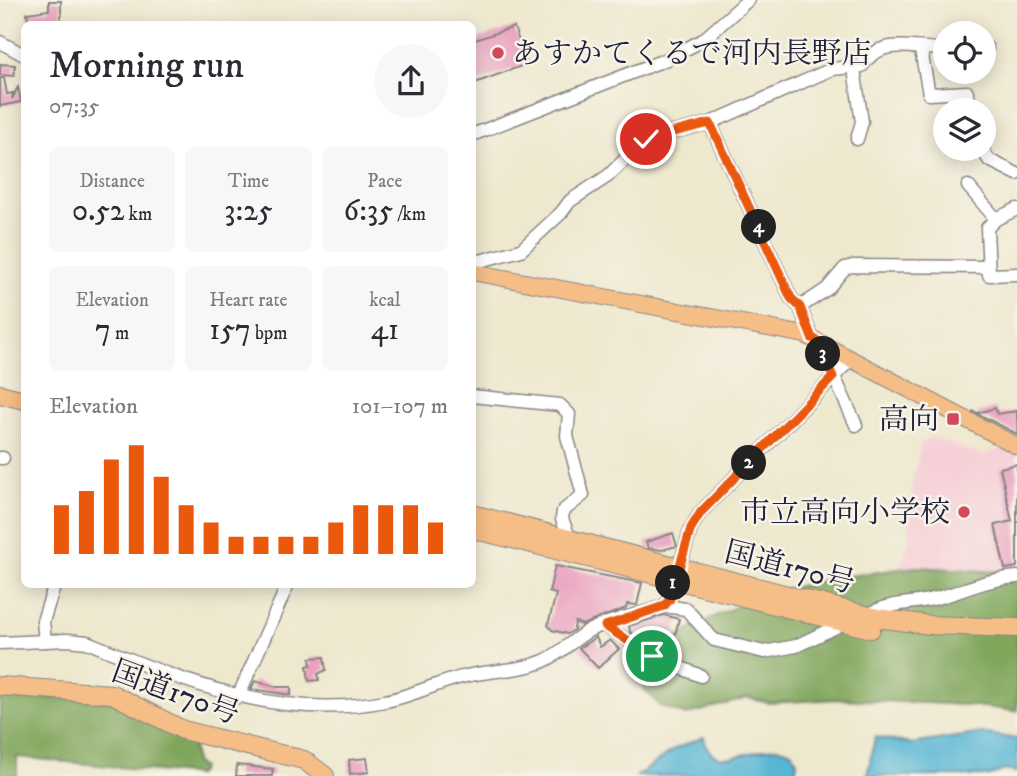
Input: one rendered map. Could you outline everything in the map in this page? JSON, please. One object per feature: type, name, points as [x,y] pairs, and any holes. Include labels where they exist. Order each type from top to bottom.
[{"type":"highway","points":[[0,394],[21,399]]},
{"type":"highway","points":[[0,406],[21,410]]},
{"type":"highway","name":"国道170号","points":[[476,515],[570,539],[676,574],[844,623],[930,636],[1017,640]]},
{"type":"highway","name":"国道170号","points":[[476,530],[865,616],[930,625],[1017,628]]},
{"type":"highway","name":"国道170号","points":[[0,686],[113,694],[183,730],[304,760],[326,776]]},
{"type":"main road","points":[[476,273],[815,340],[1017,446]]},
{"type":"street","points":[[476,133],[667,59],[703,40],[748,0]]},
{"type":"street","points":[[0,42],[21,53]]},
{"type":"street","points":[[476,263],[522,250],[570,201],[608,176],[646,139],[710,123],[832,69],[862,66],[868,57],[886,45],[933,50]]},
{"type":"street","points":[[921,50],[929,94],[967,92],[968,98]]},
{"type":"street","points":[[854,68],[862,122],[857,139]]},
{"type":"street","points":[[710,123],[791,298],[800,307],[856,425]]},
{"type":"street","points":[[991,161],[1017,174]]},
{"type":"street","points":[[968,186],[996,219]]},
{"type":"street","points":[[1017,209],[996,219],[987,228],[989,275],[1017,274]]},
{"type":"street","points":[[800,307],[827,289],[845,268],[853,266],[988,267]]},
{"type":"street","points":[[664,606],[670,599],[691,528],[701,512],[851,359]]},
{"type":"street","points":[[476,396],[560,405],[569,414],[567,436],[583,495],[563,511],[562,519],[570,539]]},
{"type":"street","points":[[865,616],[895,602],[932,599],[992,578],[1017,578]]},
{"type":"street","points":[[46,641],[43,621],[54,588]]},
{"type":"street","points":[[238,697],[286,588]]},
{"type":"street","points":[[0,643],[87,642],[142,665],[238,697],[289,705],[356,705],[384,701],[464,676],[541,662],[590,630],[664,606],[686,609],[715,640],[764,652],[796,646],[844,623]]},
{"type":"street","points":[[605,626],[652,656],[701,676]]},
{"type":"shaded area","name":"市立高向小学校","points":[[930,437],[983,455],[1003,449],[1017,453],[1017,567],[968,578],[895,578],[909,541],[912,484],[921,444]]},
{"type":"green space","points":[[917,567],[1017,573],[1017,711],[968,705],[839,699],[769,703],[748,698],[686,715],[660,706],[635,679],[639,664],[646,656],[729,609],[818,582]]},
{"type":"green space","points":[[0,695],[114,701],[193,741],[195,762],[202,768],[198,775],[17,757],[17,776],[0,776]]},
{"type":"water","points":[[982,733],[1017,739],[1017,772],[1004,770],[990,776],[867,776],[875,737],[911,744]]},
{"type":"water","points":[[704,737],[708,749],[723,758],[765,749],[777,748],[792,752],[797,761],[795,775],[637,776],[675,749]]},
{"type":"building","points":[[49,1],[61,1],[61,21],[28,21],[27,13],[49,10]]},
{"type":"building","name":"あすかてくるで河内長野店","points":[[514,27],[527,64],[476,83],[476,40]]},
{"type":"building","points":[[0,64],[15,65],[14,76],[0,75]]},
{"type":"building","points":[[0,78],[4,78],[7,94],[13,93],[12,99],[18,87],[21,102],[0,106]]},
{"type":"building","points":[[995,408],[997,414],[1017,411],[1017,434],[972,411],[978,413]]},
{"type":"building","points":[[1017,464],[1017,567],[1005,569],[995,525],[1012,521],[1000,468]]},
{"type":"building","points":[[673,533],[677,546],[662,550],[648,548],[646,542]]},
{"type":"building","points":[[555,566],[642,583],[637,605],[627,604],[626,608],[582,625],[575,622],[574,630],[567,634],[552,630],[548,625],[556,594],[549,592]]},
{"type":"building","points":[[664,615],[679,619],[675,635],[657,633],[639,637],[630,632],[629,626]]},
{"type":"building","points":[[596,637],[600,647],[610,640],[619,649],[598,668],[579,648]]},
{"type":"building","points":[[324,657],[326,670],[318,674],[319,680],[309,681],[307,666],[311,665],[310,658]]},
{"type":"building","points":[[255,681],[277,687],[291,687],[291,695],[251,689]]},
{"type":"building","points":[[367,758],[369,772],[350,774],[349,760]]},
{"type":"building","points":[[237,765],[273,769],[272,776],[236,776]]},
{"type":"place","name":"あすかてくるで河内長野店","points":[[498,53]]},
{"type":"place","name":"高向","points":[[953,419]]},
{"type":"place","name":"市立高向小学校","points":[[964,512]]},
{"type":"route","points":[[646,139],[710,123],[791,298],[800,307],[812,338],[818,341],[833,377],[701,512],[691,528],[673,581],[670,599],[664,606],[605,626],[652,656]]}]
